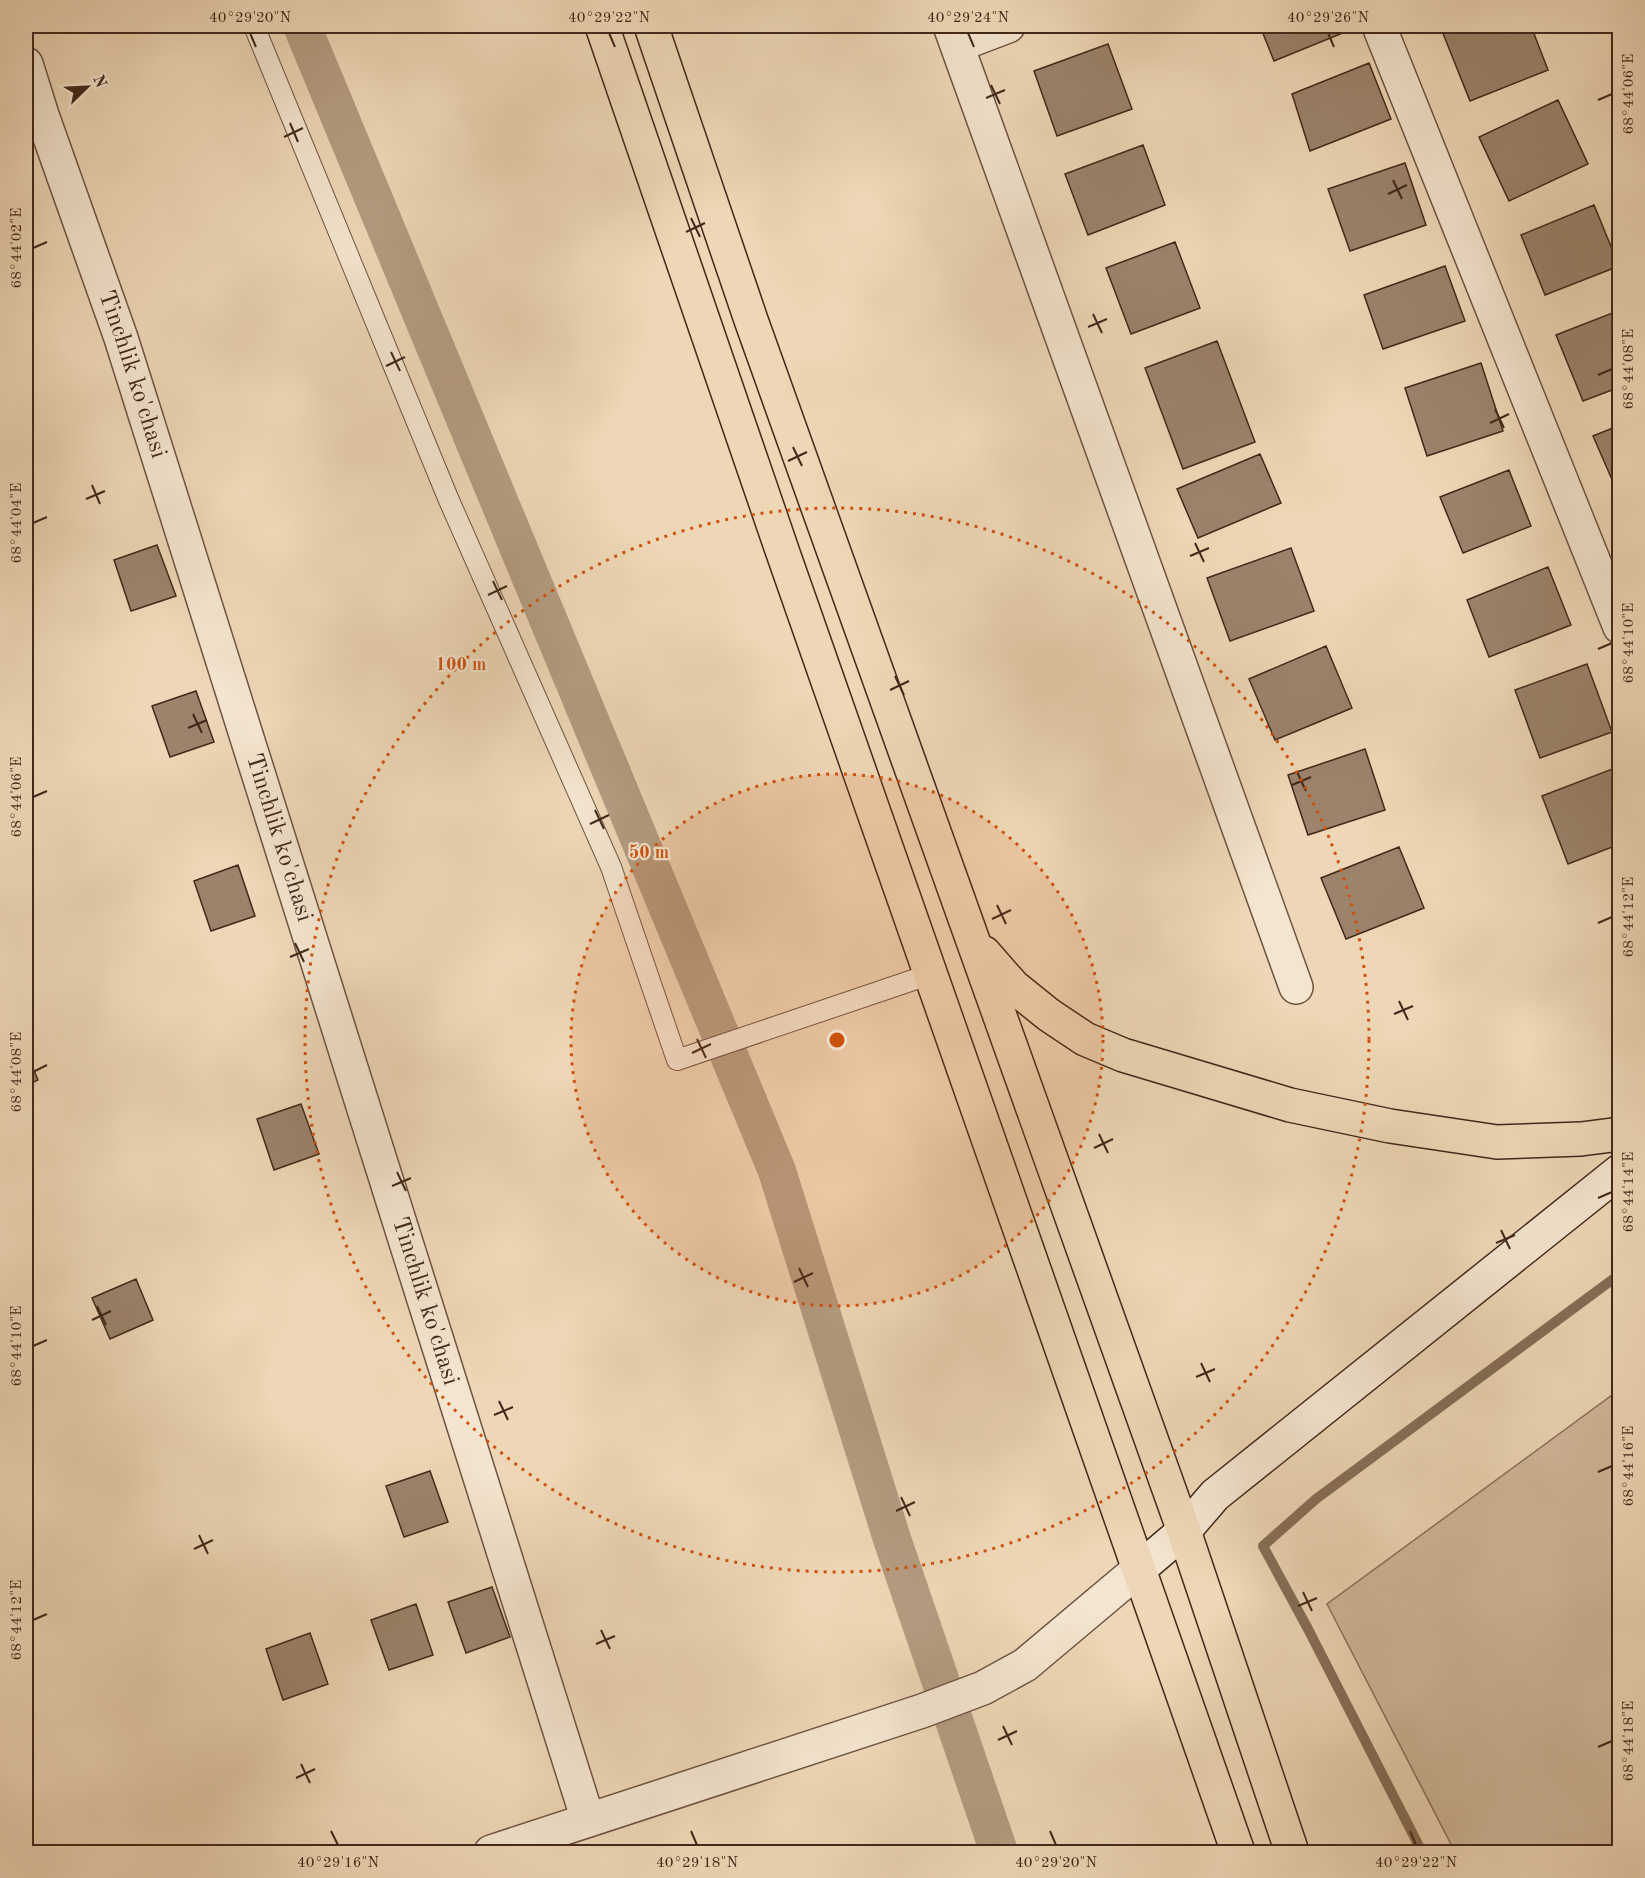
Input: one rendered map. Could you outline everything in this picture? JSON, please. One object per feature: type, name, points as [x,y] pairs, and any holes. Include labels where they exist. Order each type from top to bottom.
[{"type":"main road","points":[[602,26],[783,554],[1238,1852]]},
{"type":"main road","points":[[651,26],[754,331],[1184,1531],[1292,1852]]},
{"type":"main road","points":[[971,937],[1013,986],[1049,1015],[1085,1039],[1134,1058],[1290,1105],[1390,1126],[1497,1142],[1581,1139],[1620,1134]]},
{"type":"street","points":[[1008,26],[954,35],[1296,987]]},
{"type":"street","points":[[1379,26],[1620,627]]},
{"type":"street","name":"Tinchlik ko'chasi","points":[[26,64],[34,122],[121,338],[588,1820]]},
{"type":"street","points":[[491,1852],[922,1711],[983,1688],[1025,1665],[1184,1531],[1215,1495],[1620,1171]]},
{"type":"lane","points":[[254,26],[448,498],[611,867],[677,1060],[931,974]]},
{"type":"shaded area","points":[[1619,1390],[1619,1852],[1455,1852],[1327,1604]]},
{"type":"building","points":[[1260,26],[1355,26],[1355,28],[1274,61]]},
{"type":"building","points":[[1456,26],[1531,26],[1548,70],[1470,101],[1442,31]]},
{"type":"building","points":[[1108,44],[1132,109],[1057,136],[1034,71]]},
{"type":"building","points":[[1369,63],[1391,119],[1310,151],[1292,94]]},
{"type":"building","points":[[1558,100],[1588,164],[1509,201],[1479,137]]},
{"type":"building","points":[[1143,145],[1165,205],[1088,235],[1065,174]]},
{"type":"building","points":[[1405,163],[1426,225],[1350,251],[1328,189]]},
{"type":"building","points":[[1594,205],[1619,266],[1545,295],[1521,235]]},
{"type":"building","points":[[1175,242],[1200,308],[1131,334],[1106,268]]},
{"type":"building","points":[[1445,266],[1465,321],[1383,349],[1364,295]]},
{"type":"building","points":[[1620,310],[1620,387],[1583,401],[1556,335]]},
{"type":"building","points":[[1217,341],[1255,442],[1183,469],[1145,368]]},
{"type":"building","points":[[1481,363],[1503,431],[1427,456],[1405,388]]},
{"type":"building","points":[[1620,425],[1620,498],[1593,436]]},
{"type":"building","points":[[1260,454],[1281,503],[1198,538],[1177,489]]},
{"type":"building","points":[[1509,470],[1531,526],[1463,553],[1440,497]]},
{"type":"building","points":[[157,545],[176,596],[131,611],[114,560]]},
{"type":"building","points":[[1291,548],[1314,611],[1230,641],[1207,578]]},
{"type":"building","points":[[1548,567],[1571,625],[1489,657],[1467,600]]},
{"type":"building","points":[[1326,646],[1352,708],[1275,740],[1249,679]]},
{"type":"building","points":[[1587,664],[1612,732],[1540,758],[1515,690]]},
{"type":"building","points":[[196,691],[214,742],[170,757],[152,706]]},
{"type":"building","points":[[1365,749],[1385,810],[1308,835],[1288,775]]},
{"type":"building","points":[[1620,766],[1620,844],[1568,864],[1542,796]]},
{"type":"building","points":[[1399,847],[1424,908],[1346,939],[1321,878]]},
{"type":"building","points":[[238,865],[255,916],[211,931],[194,881]]},
{"type":"building","points":[[26,1052],[38,1080],[26,1086]]},
{"type":"building","points":[[301,1104],[319,1154],[274,1170],[257,1119]]},
{"type":"building","points":[[136,1279],[153,1320],[110,1339],[92,1298]]},
{"type":"building","points":[[430,1471],[448,1522],[404,1537],[386,1486]]},
{"type":"building","points":[[492,1587],[510,1637],[466,1653],[448,1602]]},
{"type":"building","points":[[416,1604],[433,1655],[389,1670],[371,1620]]},
{"type":"building","points":[[310,1633],[328,1684],[283,1700],[266,1649]]},
{"type":"waterway","points":[[302,26],[777,1171],[892,1539],[999,1852]]},
{"type":"waterway","points":[[1422,1852],[1263,1546],[1316,1499],[1620,1274]]}]
